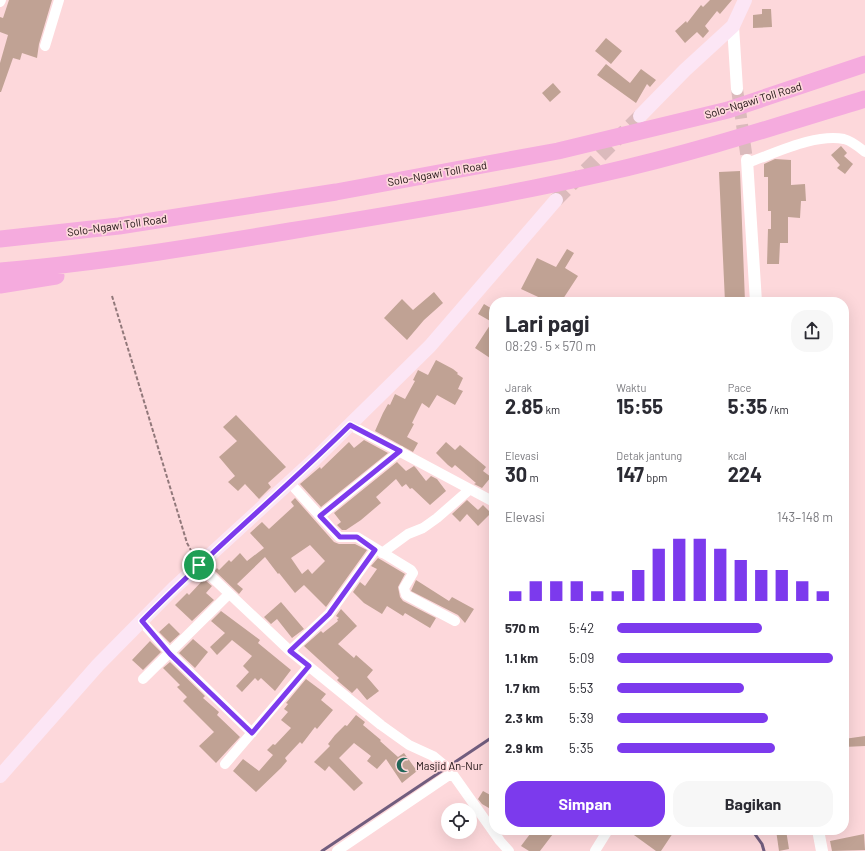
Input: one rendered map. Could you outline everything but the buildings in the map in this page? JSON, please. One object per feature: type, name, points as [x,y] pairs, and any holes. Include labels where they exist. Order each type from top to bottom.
[{"type":"highway","name":"Solo–Ngawi Toll Road","points":[[0,239],[118,226],[336,192],[558,151],[728,110],[865,64]]},
{"type":"highway","points":[[0,271],[54,267],[182,249],[429,208],[600,174],[738,138],[865,99]]},
{"type":"highway","points":[[0,285],[40,280],[182,249]]},
{"type":"main road","points":[[640,116],[685,70],[733,26],[745,0]]},
{"type":"main road","points":[[0,776],[98,665],[142,621],[235,531],[290,483],[430,346],[556,200]]},
{"type":"street","points":[[45,46],[59,0]]},
{"type":"street","points":[[733,26],[737,89]]},
{"type":"street","points":[[756,297],[747,162],[797,145],[821,139],[844,139],[853,143],[865,152]]},
{"type":"street","points":[[350,425],[489,500]]},
{"type":"street","points":[[320,516],[400,451]]},
{"type":"street","points":[[290,483],[340,537],[357,537],[411,570],[412,573],[404,588],[406,596],[455,621]]},
{"type":"street","points":[[290,651],[329,614],[378,551],[408,534],[423,528],[437,518],[469,490]]},
{"type":"street","points":[[199,565],[290,651],[394,736],[433,756],[451,771],[489,825]]},
{"type":"street","points":[[143,679],[229,594]]},
{"type":"street","points":[[142,621],[170,654],[252,733]]},
{"type":"street","points":[[225,764],[309,666]]},
{"type":"street","points":[[337,851],[451,771]]},
{"type":"street","points":[[496,835],[510,851]]},
{"type":"street","points":[[595,851],[605,835]]},
{"type":"street","points":[[819,835],[822,851]]},
{"type":"path","points":[[112,296],[187,543],[199,565]]},
{"type":"waterway","points":[[322,851],[489,739]]},
{"type":"waterway","points":[[756,835],[762,844],[764,851]]},
{"type":"tunnel","points":[[737,89],[747,160]]},
{"type":"tunnel","points":[[556,200],[640,116]]},
{"type":"place","name":"Masjid An-Nur","points":[[404,765]]},
{"type":"route","points":[[350,425],[400,451],[380,470],[320,516],[340,537],[357,537],[375,550],[329,614],[290,651],[309,666],[252,733],[170,654],[142,621],[199,565],[290,483],[350,425]]}]
